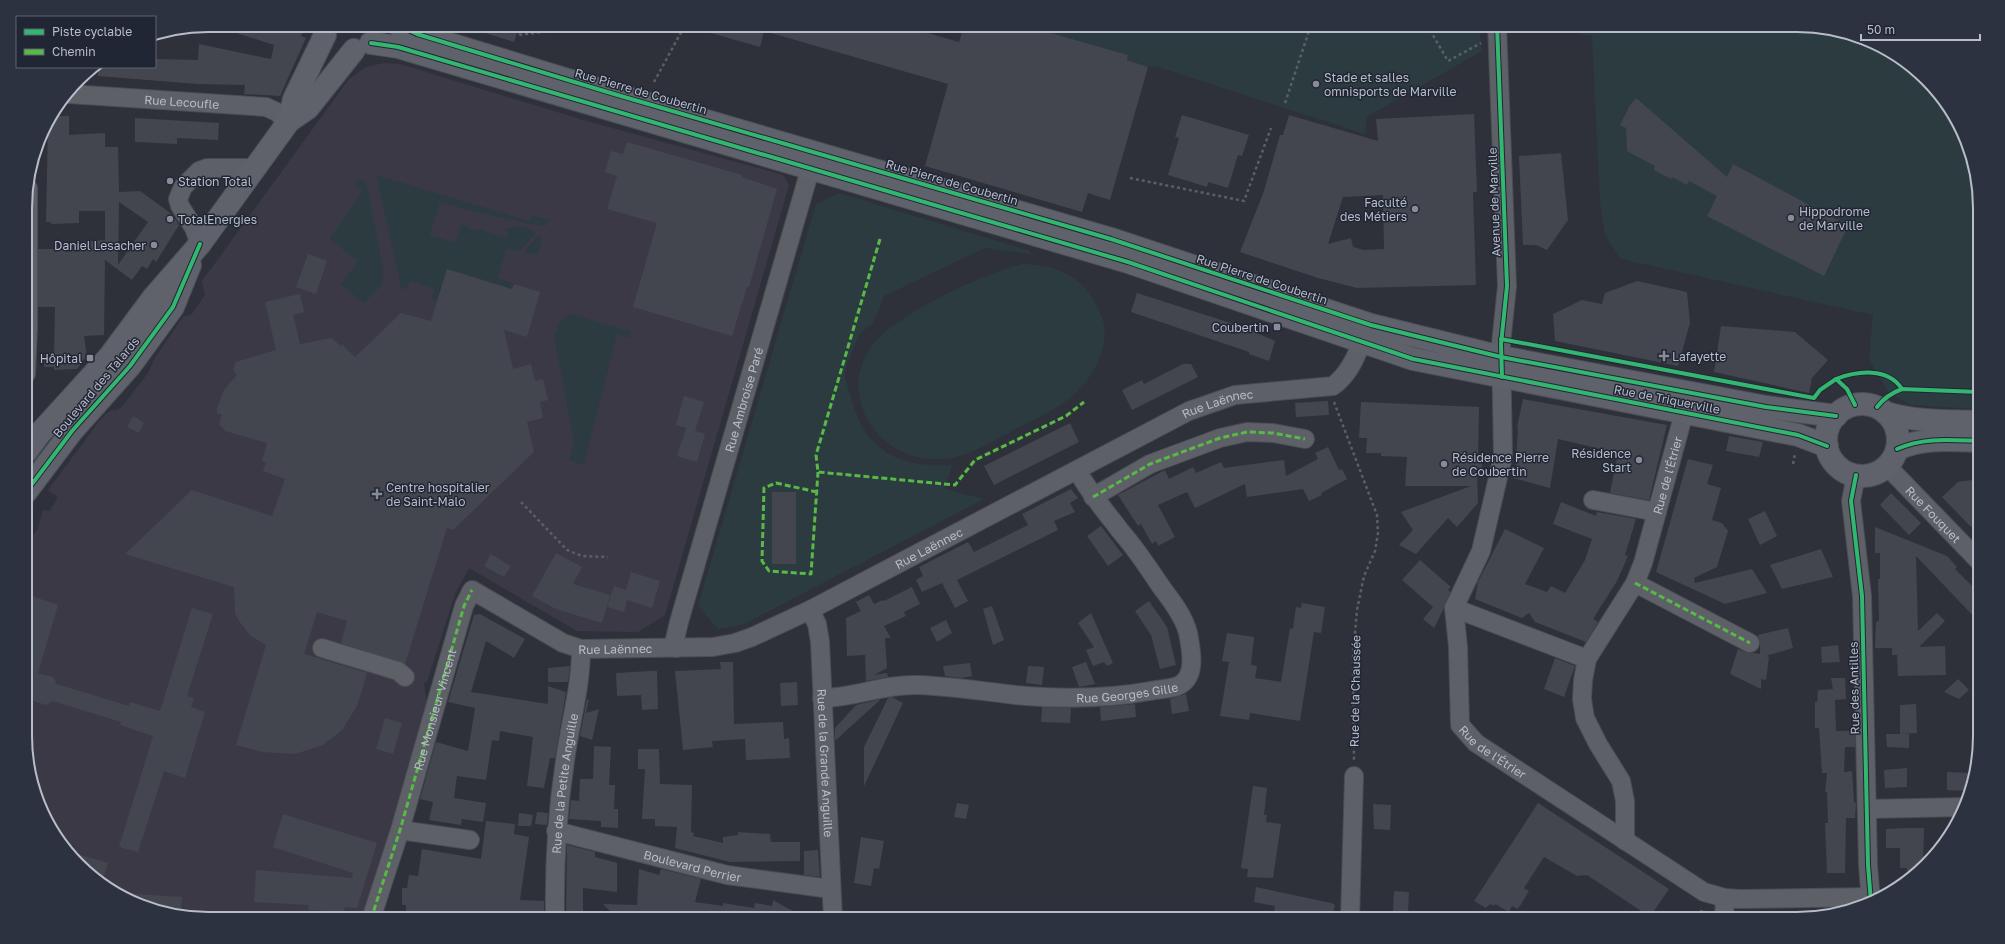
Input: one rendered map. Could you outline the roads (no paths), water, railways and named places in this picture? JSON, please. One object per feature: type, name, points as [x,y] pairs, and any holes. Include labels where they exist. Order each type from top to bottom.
[{"type":"main road","name":"Boulevard des Talards","points":[[287,123],[294,98],[323,32]]},
{"type":"main road","name":"Rue Pierre de Coubertin","points":[[326,32],[337,47],[368,39],[1111,239],[1501,367]]},
{"type":"main road","name":"Rue Pierre de Coubertin","points":[[413,32],[614,94],[1128,262],[1413,359],[1501,367]]},
{"type":"main road","name":"Boulevard des Talards","points":[[32,445],[66,404],[110,356],[153,298],[200,244],[287,123],[308,108],[368,39]]},
{"type":"main road","name":"Boulevard des Talards","points":[[32,477],[117,381],[173,307],[200,244]]},
{"type":"main road","points":[[153,298],[177,298]]},
{"type":"main road","points":[[110,356],[117,381]]},
{"type":"main road","name":"Rue de Triquerville","points":[[1501,367],[1684,413],[1798,435],[1827,446]]},
{"type":"main road","name":"Rue de Triquerville","points":[[1501,367],[1759,406],[1836,416]]},
{"type":"main road","points":[[66,404],[72,431]]},
{"type":"main road","points":[[1973,422],[1906,419],[1886,413],[1877,407],[1866,404],[1855,405],[1845,409],[1836,416],[1830,424],[1827,435],[1827,446],[1837,466],[1856,475],[1868,475],[1879,472],[1892,458],[1920,441],[1938,439],[1973,441]]},
{"type":"main road","points":[[1886,413],[1897,430],[1892,458]]},
{"type":"street","name":"Avenue de Marville","points":[[1497,32],[1507,286],[1501,367]]},
{"type":"street","name":"Rue Lecoufle","points":[[74,94],[266,107],[279,113],[287,123]]},
{"type":"street","name":"Rue Ambroise Paré","points":[[676,648],[675,639],[678,622],[813,160]]},
{"type":"street","points":[[200,244],[194,228],[180,206],[178,199],[183,187],[199,170],[207,168],[255,168]]},
{"type":"street","name":"Rue Laënnec","points":[[472,590],[563,643],[581,649],[713,647],[735,643],[752,637],[810,610],[1189,411],[1236,395],[1333,386],[1341,380],[1351,366],[1362,342]]},
{"type":"street","points":[[1501,367],[1503,456],[1481,551],[1454,608],[1588,659]]},
{"type":"street","name":"Rue de l'Étrier","points":[[1625,841],[1625,801],[1621,781],[1598,744],[1585,718],[1582,699],[1583,680],[1588,659],[1635,583],[1643,563],[1684,413]]},
{"type":"street","points":[[1092,497],[1150,464],[1220,438],[1248,432],[1273,432],[1306,440]]},
{"type":"street","name":"Rue Fouquet","points":[[1892,458],[1973,554]]},
{"type":"street","name":"Rue Georges Gille","points":[[822,698],[832,698],[892,686],[947,687],[1016,695],[1063,698],[1139,693],[1180,685],[1188,678],[1191,655],[1187,632],[1176,608],[1123,533],[1092,497],[1077,470]]},
{"type":"street","name":"Rue des Antilles","points":[[1856,475],[1851,501],[1862,596],[1868,865],[1871,896]]},
{"type":"street","points":[[1593,500],[1657,512]]},
{"type":"street","points":[[1635,583],[1750,643]]},
{"type":"street","name":"Rue Monsieur Vincent","points":[[373,912],[400,830],[464,606],[472,590]]},
{"type":"street","name":"Rue de l'Étrier","points":[[1454,608],[1458,647],[1460,725],[1476,743],[1704,892],[1726,898],[1864,899]]},
{"type":"street","name":"Rue de la Grande Anguille","points":[[810,610],[816,624],[820,642],[833,912]]},
{"type":"street","points":[[322,648],[398,671],[405,678]]},
{"type":"street","name":"Rue de la Petite Anguille","points":[[555,912],[556,831],[565,760],[576,699],[581,649]]},
{"type":"street","points":[[1350,912],[1354,776]]},
{"type":"street","points":[[1867,809],[1958,807]]},
{"type":"street","points":[[400,830],[470,840]]},
{"type":"street","name":"Boulevard Perrier","points":[[556,831],[727,875],[832,889]]},
{"type":"street","points":[[1725,912],[1726,898]]},
{"type":"place","name":"Stade et salles omnisports de Marville","points":[[1316,84]]},
{"type":"place","name":"Station Total","points":[[170,181]]},
{"type":"place","name":"Faculté des Métiers","points":[[1415,209]]},
{"type":"place","name":"Hippodrome de Marville","points":[[1791,218]]},
{"type":"place","name":"TotalEnergies","points":[[170,219]]},
{"type":"place","name":"Daniel Lesacher","points":[[154,245]]},
{"type":"place","name":"Coubertin","points":[[1277,327]]},
{"type":"place","name":"Lafayette","points":[[1664,356]]},
{"type":"place","name":"Hôpital","points":[[90,358]]},
{"type":"place","name":"Résidence Start","points":[[1639,460]]},
{"type":"place","name":"Résidence Pierre de Coubertin","points":[[1444,464]]},
{"type":"place","name":"Centre hospitalier de Saint-Malo","points":[[377,494]]}]
